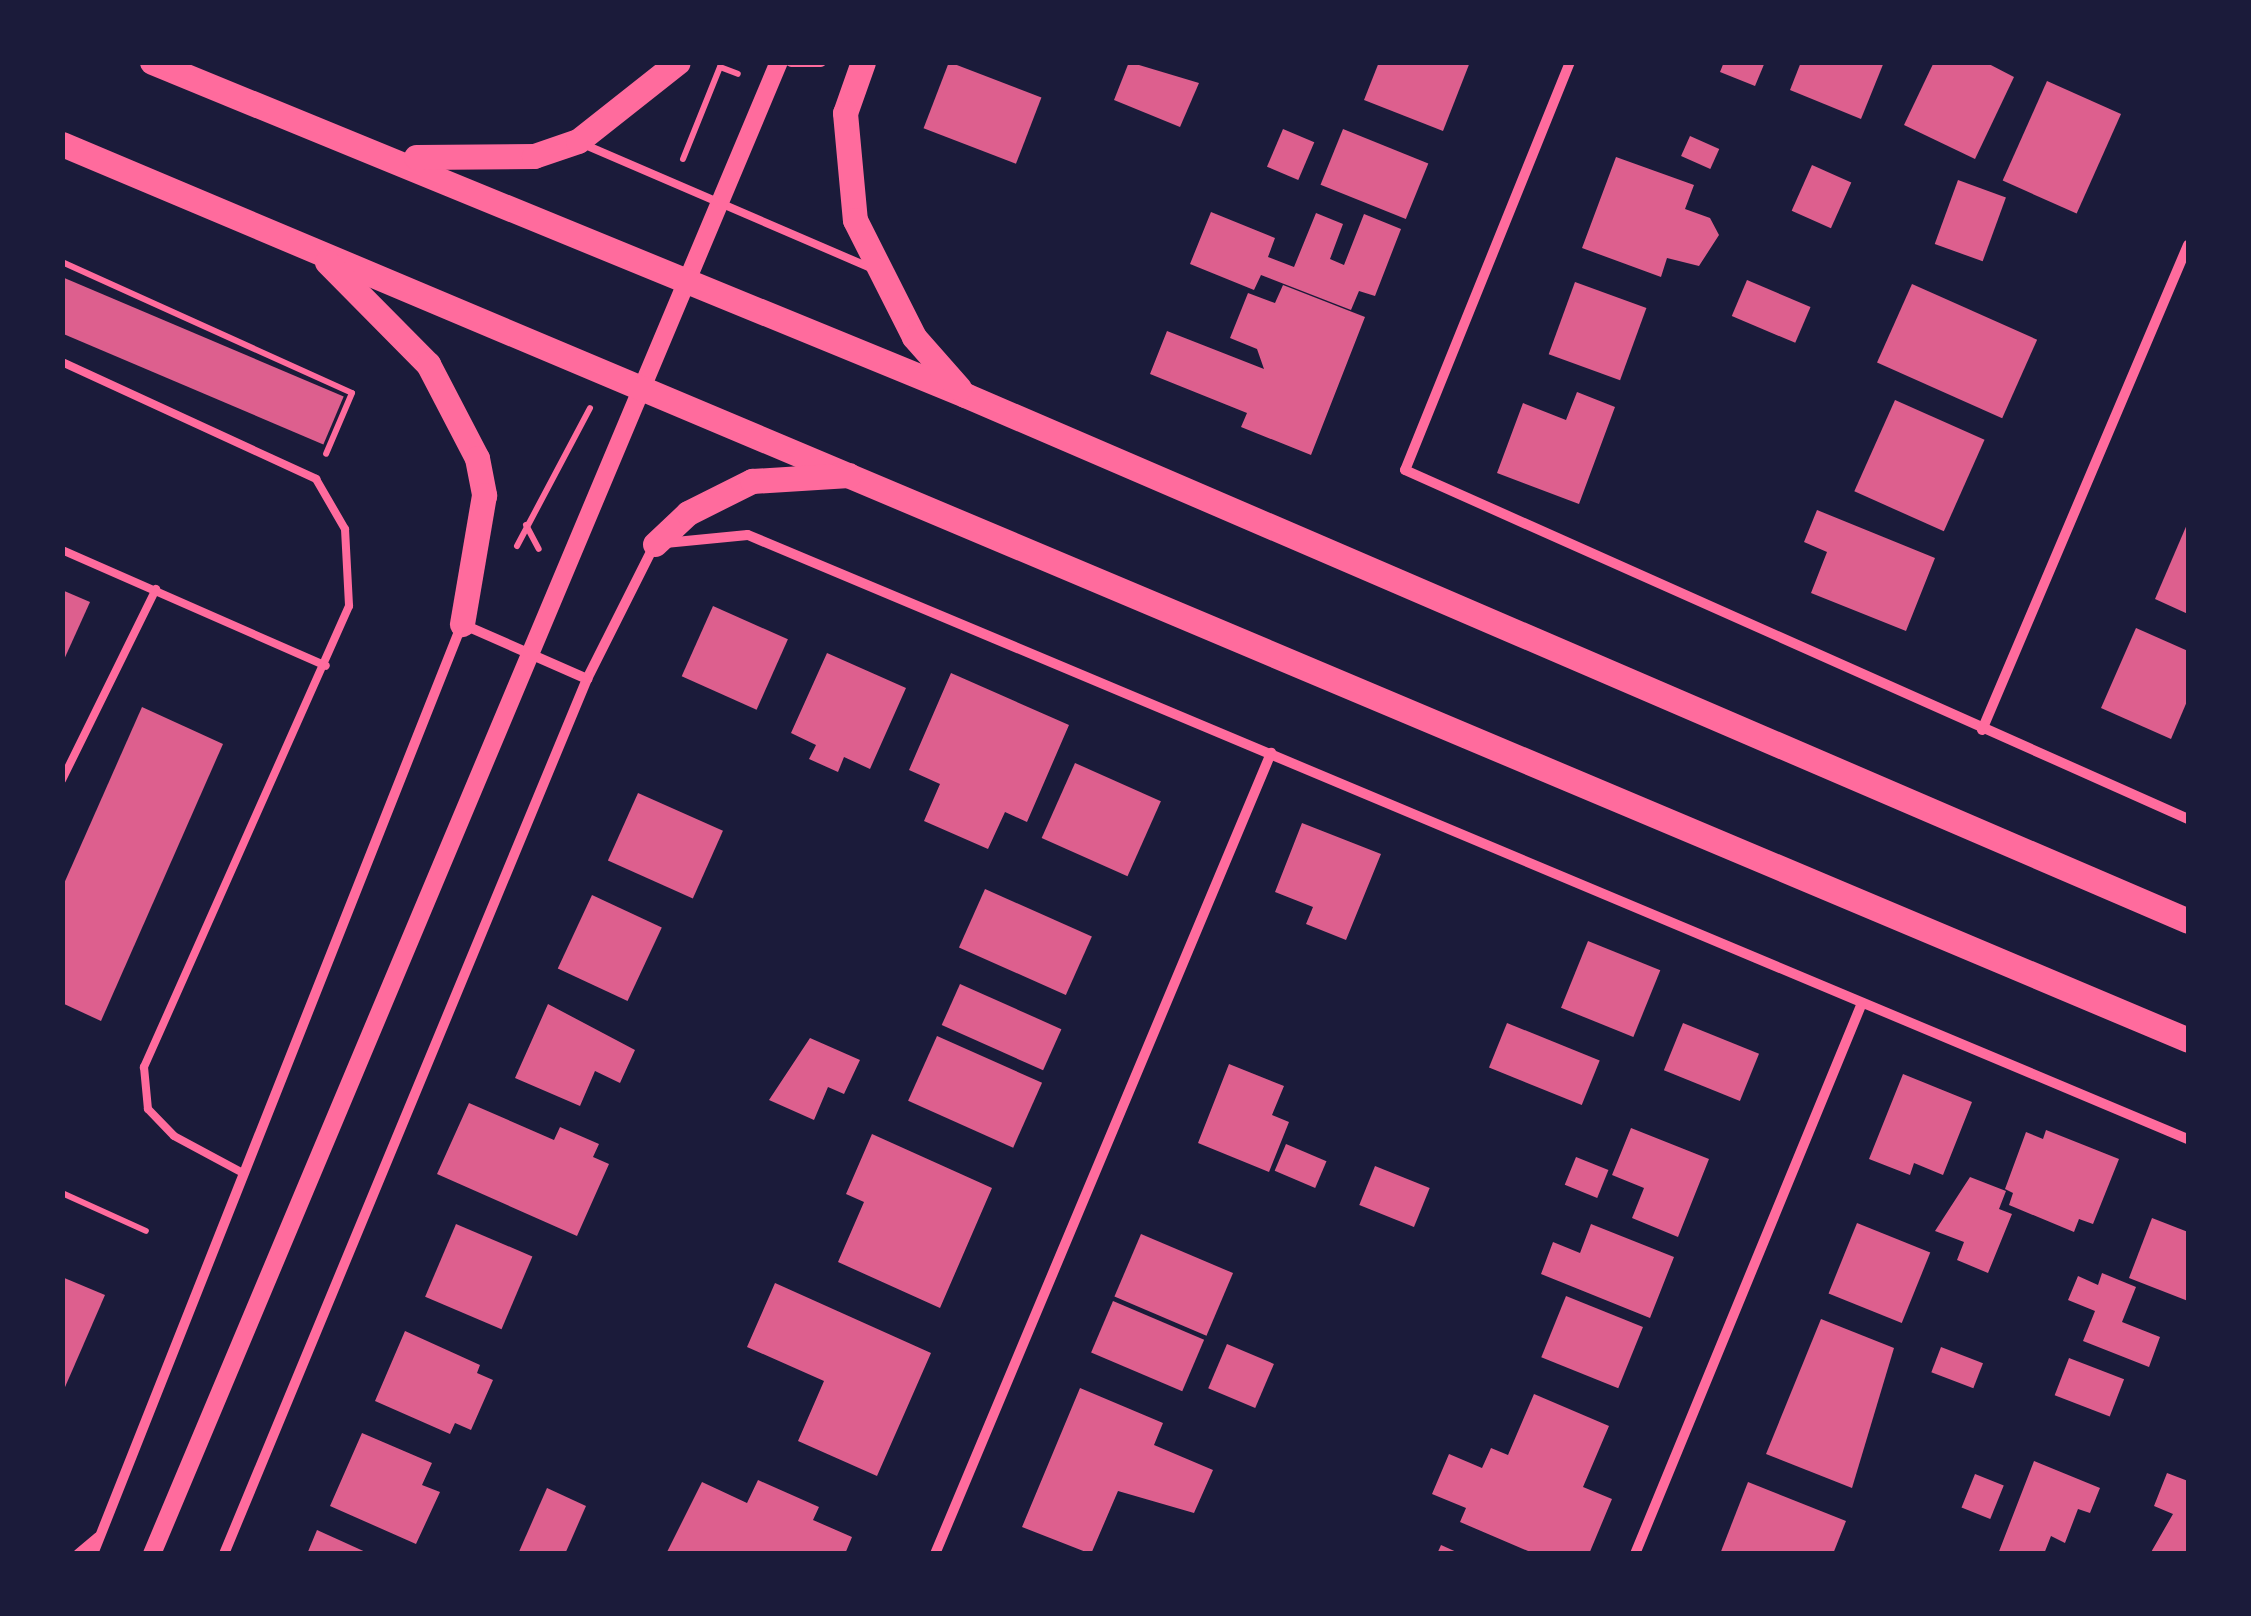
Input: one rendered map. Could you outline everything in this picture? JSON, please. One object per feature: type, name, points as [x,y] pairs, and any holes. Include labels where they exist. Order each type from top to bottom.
[{"type":"main road","points":[[152,62],[396,156],[965,395],[2188,921]]},
{"type":"main road","points":[[396,156],[534,156],[578,142],[678,62]]},
{"type":"main road","points":[[863,62],[845,112],[844,166],[878,270],[914,337],[965,395]]},
{"type":"main road","points":[[62,144],[857,474],[1556,779],[2188,1040]]},
{"type":"main road","points":[[316,252],[428,364],[458,410],[484,495],[462,624]]},
{"type":"main road","points":[[655,544],[688,513],[752,480],[857,474]]},
{"type":"street","points":[[152,1554],[163,1520],[779,62]]},
{"type":"street","points":[[791,62],[821,62]]},
{"type":"street","points":[[1570,62],[1405,470],[2188,819]]},
{"type":"street","points":[[1982,730],[2188,245]]},
{"type":"street","points":[[224,1554],[586,678],[655,544],[748,535],[2188,1138]]},
{"type":"street","points":[[93,1554],[239,1171],[462,624],[586,678]]},
{"type":"street","points":[[934,1554],[1271,752]]},
{"type":"street","points":[[1635,1554],[1862,1003]]},
{"type":"street","points":[[78,1554],[99,1537]]},
{"type":"lane","points":[[578,142],[878,270]]},
{"type":"lane","points":[[62,362],[316,479],[345,529],[350,606],[144,1067],[148,1109],[174,1136],[239,1171]]},
{"type":"lane","points":[[62,550],[326,666]]},
{"type":"lane","points":[[62,780],[156,589]]},
{"type":"path","points":[[679,169],[720,67],[741,75],[734,90]]},
{"type":"path","points":[[62,262],[352,393],[316,479]]},
{"type":"path","points":[[510,562],[572,428]]},
{"type":"path","points":[[521,516],[540,550],[534,562]]},
{"type":"path","points":[[62,1193],[146,1231]]},
{"type":"building","points":[[949,62],[1041,97],[1016,164],[924,128]]},
{"type":"building","points":[[1129,62],[1199,83],[1180,127],[1114,100]]},
{"type":"building","points":[[1379,62],[1470,62],[1443,131],[1364,100]]},
{"type":"building","points":[[1724,62],[1765,62],[1755,86],[1720,72]]},
{"type":"building","points":[[1801,62],[1884,62],[1861,119],[1790,90]]},
{"type":"building","points":[[1934,62],[1985,62],[2014,77],[1975,159],[1904,125]]},
{"type":"building","points":[[2047,81],[2121,114],[2077,214],[2003,181]]},
{"type":"building","points":[[1283,129],[1314,142],[1298,180],[1267,167]]},
{"type":"building","points":[[1343,129],[1428,163],[1406,219],[1321,185]]},
{"type":"building","points":[[1690,136],[1719,149],[1710,169],[1681,156]]},
{"type":"building","points":[[1616,157],[1694,185],[1685,209],[1710,218],[1719,235],[1699,266],[1667,258],[1661,277],[1582,248]]},
{"type":"building","points":[[1812,165],[1851,182],[1831,228],[1792,211]]},
{"type":"building","points":[[1958,180],[2006,197],[1983,261],[1935,244]]},
{"type":"building","points":[[1211,212],[1275,238],[1268,257],[1294,267],[1316,213],[1343,224],[1330,259],[1344,265],[1364,214],[1401,229],[1375,296],[1359,291],[1351,310],[1261,275],[1254,290],[1190,264]]},
{"type":"building","points":[[62,277],[344,397],[323,444],[62,333]]},
{"type":"building","points":[[1747,280],[1811,307],[1795,343],[1732,316]]},
{"type":"building","points":[[1575,282],[1646,308],[1620,380],[1549,354]]},
{"type":"building","points":[[1912,284],[2037,340],[2002,418],[1877,363]]},
{"type":"building","points":[[1283,285],[1365,317],[1311,455],[1241,427],[1247,413],[1150,374],[1167,331],[1264,369],[1257,349],[1230,338],[1248,293],[1275,303]]},
{"type":"building","points":[[1577,392],[1615,407],[1579,504],[1497,473],[1523,403],[1566,420]]},
{"type":"building","points":[[1895,400],[1985,440],[1944,531],[1854,491]]},
{"type":"building","points":[[1817,510],[1935,558],[1906,631],[1811,593],[1827,552],[1804,542]]},
{"type":"building","points":[[2188,522],[2188,614],[2155,599]]},
{"type":"building","points":[[62,590],[90,602],[62,664]]},
{"type":"building","points":[[713,606],[788,639],[757,710],[682,676]]},
{"type":"building","points":[[2136,628],[2188,651],[2188,699],[2171,739],[2101,708]]},
{"type":"building","points":[[827,653],[906,688],[870,769],[844,757],[838,772],[809,759],[816,745],[791,733]]},
{"type":"building","points":[[951,673],[1069,725],[1027,822],[1005,812],[988,849],[924,821],[940,784],[909,770]]},
{"type":"building","points":[[142,707],[223,744],[101,1021],[62,1003],[62,888]]},
{"type":"building","points":[[1075,763],[1161,801],[1128,876],[1042,838]]},
{"type":"building","points":[[638,793],[723,831],[693,898],[608,861]]},
{"type":"building","points":[[1302,823],[1381,854],[1346,940],[1306,924],[1313,907],[1275,892]]},
{"type":"building","points":[[985,889],[1092,937],[1066,995],[959,947]]},
{"type":"building","points":[[592,895],[662,928],[628,1001],[558,968]]},
{"type":"building","points":[[1588,941],[1660,970],[1633,1037],[1561,1008]]},
{"type":"building","points":[[960,984],[1061,1029],[1043,1070],[942,1025]]},
{"type":"building","points":[[548,1004],[635,1050],[620,1083],[595,1071],[580,1106],[515,1078]]},
{"type":"building","points":[[1507,1023],[1600,1060],[1582,1105],[1489,1068]]},
{"type":"building","points":[[1683,1023],[1759,1054],[1740,1101],[1664,1070]]},
{"type":"building","points":[[937,1036],[1042,1083],[1013,1148],[908,1101]]},
{"type":"building","points":[[810,1038],[860,1060],[844,1094],[828,1087],[814,1120],[769,1100]]},
{"type":"building","points":[[1229,1064],[1284,1086],[1272,1115],[1289,1122],[1269,1172],[1198,1143]]},
{"type":"building","points":[[1903,1074],[1972,1102],[1943,1175],[1914,1163],[1910,1175],[1869,1159]]},
{"type":"building","points":[[469,1103],[554,1140],[560,1127],[599,1144],[593,1157],[609,1164],[577,1236],[437,1174]]},
{"type":"building","points":[[1631,1128],[1709,1159],[1678,1237],[1632,1218],[1644,1188],[1612,1175]]},
{"type":"building","points":[[2046,1130],[2119,1159],[2093,1224],[2079,1219],[2074,1232],[2009,1205],[2013,1193],[2005,1189],[2026,1132],[2043,1139]]},
{"type":"building","points":[[872,1134],[992,1188],[940,1308],[838,1262],[864,1202],[846,1194]]},
{"type":"building","points":[[1286,1144],[1327,1161],[1315,1188],[1275,1171]]},
{"type":"building","points":[[1576,1157],[1608,1170],[1597,1198],[1565,1185]]},
{"type":"building","points":[[1375,1166],[1430,1188],[1414,1227],[1359,1205]]},
{"type":"building","points":[[1970,1177],[2006,1191],[1999,1209],[2012,1214],[1988,1273],[1957,1260],[1964,1242],[1935,1231]]},
{"type":"building","points":[[2152,1218],[2188,1232],[2188,1301],[2129,1278]]},
{"type":"building","points":[[1857,1223],[1930,1253],[1902,1323],[1829,1293]]},
{"type":"building","points":[[456,1224],[532,1256],[502,1329],[425,1297]]},
{"type":"building","points":[[1591,1224],[1674,1257],[1650,1318],[1541,1274],[1553,1242],[1580,1253]]},
{"type":"building","points":[[1141,1234],[1233,1273],[1206,1336],[1114,1297]]},
{"type":"building","points":[[2102,1273],[2136,1287],[2122,1322],[2160,1337],[2149,1367],[2083,1341],[2095,1311],[2068,1300],[2078,1276],[2098,1285]]},
{"type":"building","points":[[62,1277],[105,1295],[62,1394]]},
{"type":"building","points":[[775,1283],[931,1353],[877,1476],[798,1441],[824,1381],[747,1347]]},
{"type":"building","points":[[1566,1296],[1643,1327],[1618,1388],[1541,1357]]},
{"type":"building","points":[[1113,1301],[1204,1340],[1182,1391],[1091,1353]]},
{"type":"building","points":[[1821,1319],[1894,1348],[1852,1488],[1766,1454]]},
{"type":"building","points":[[405,1331],[480,1365],[477,1373],[493,1380],[471,1430],[455,1423],[450,1434],[375,1401]]},
{"type":"building","points":[[1227,1344],[1274,1364],[1255,1408],[1208,1388]]},
{"type":"building","points":[[1941,1347],[1983,1363],[1973,1388],[1931,1372]]},
{"type":"building","points":[[2069,1358],[2124,1379],[2110,1416],[2055,1395]]},
{"type":"building","points":[[1080,1388],[1163,1423],[1154,1445],[1213,1470],[1194,1513],[1118,1491],[1091,1554],[1022,1527]]},
{"type":"building","points":[[1534,1394],[1609,1426],[1583,1487],[1612,1499],[1589,1554],[1535,1554],[1460,1522],[1466,1508],[1432,1494],[1449,1454],[1482,1468],[1491,1448],[1508,1455]]},
{"type":"building","points":[[362,1433],[432,1463],[422,1485],[440,1492],[416,1544],[330,1506]]},
{"type":"building","points":[[2034,1461],[2100,1488],[2090,1513],[2078,1509],[2065,1543],[2051,1536],[2044,1554],[1998,1554]]},
{"type":"building","points":[[2167,1473],[2188,1481],[2188,1554],[2150,1554],[2173,1514],[2154,1506]]},
{"type":"building","points":[[1975,1474],[2004,1486],[1990,1519],[1962,1507]]},
{"type":"building","points":[[758,1480],[819,1507],[813,1520],[852,1537],[845,1554],[667,1552],[702,1482],[747,1503]]},
{"type":"building","points":[[1748,1482],[1846,1521],[1833,1554],[1720,1554]]},
{"type":"building","points":[[547,1488],[586,1506],[565,1554],[518,1554]]},
{"type":"building","points":[[317,1530],[370,1554],[307,1554]]},
{"type":"building","points":[[1441,1545],[1461,1554],[1437,1554]]}]
